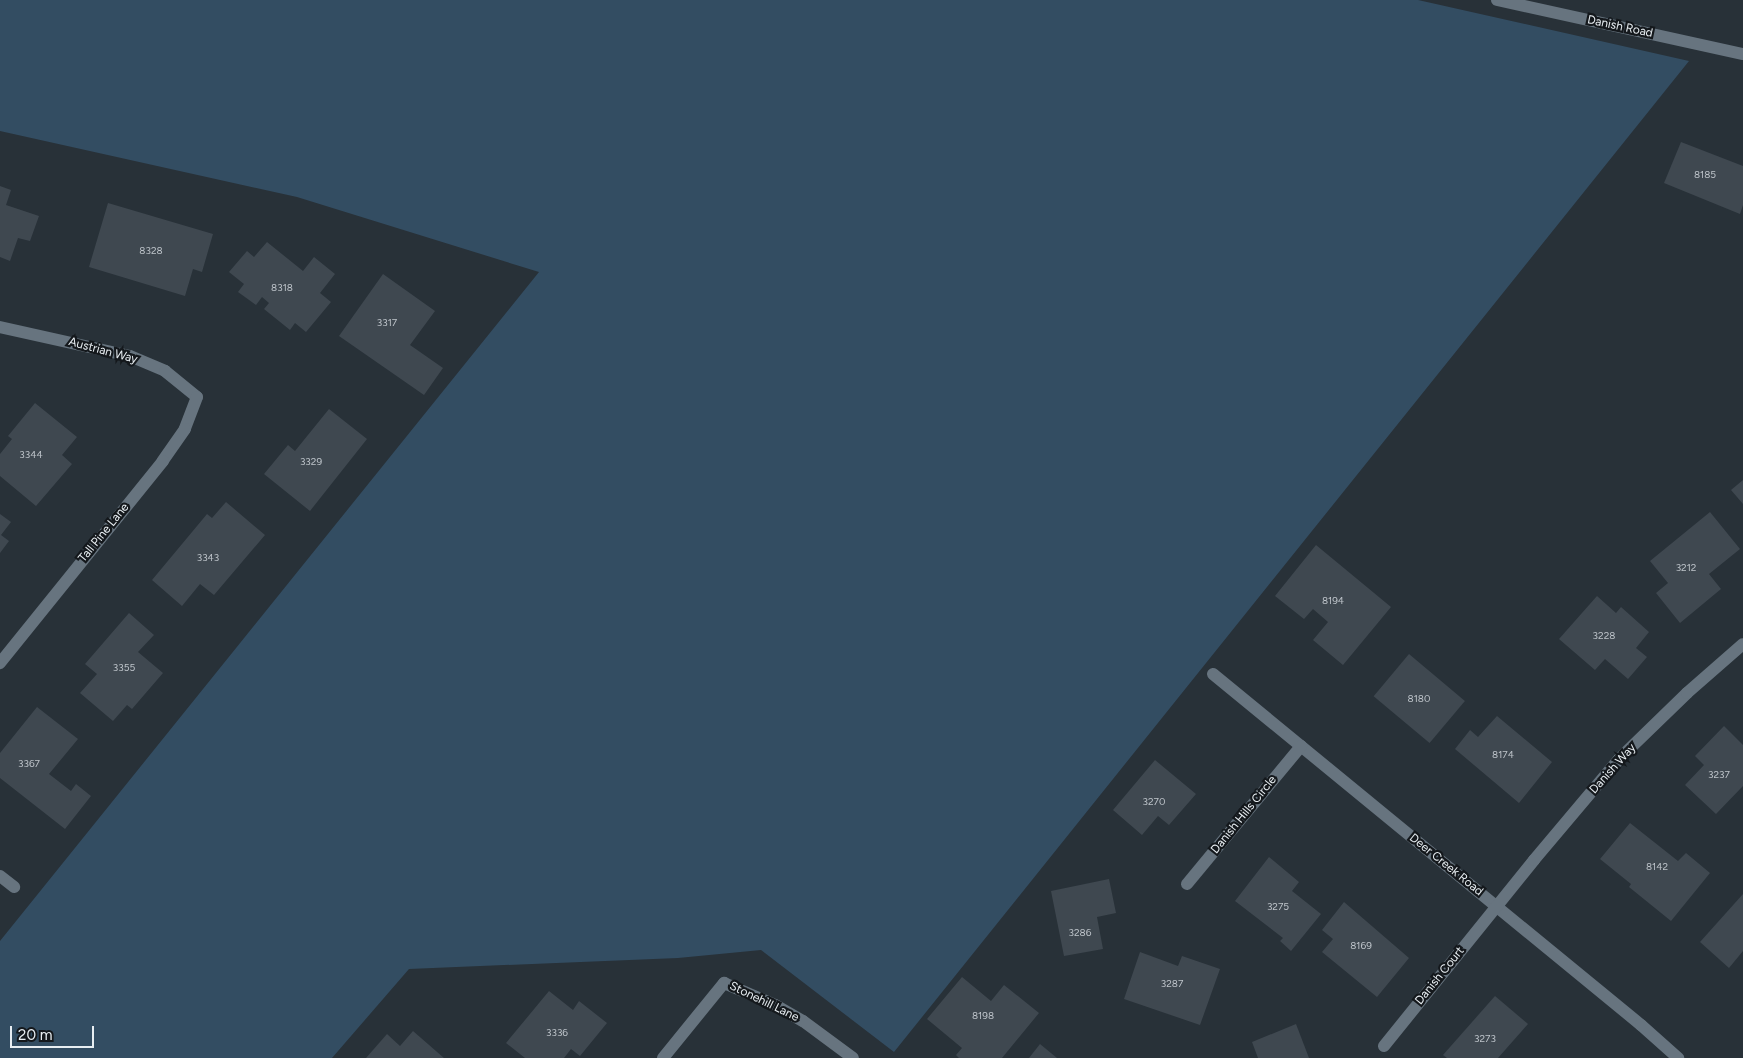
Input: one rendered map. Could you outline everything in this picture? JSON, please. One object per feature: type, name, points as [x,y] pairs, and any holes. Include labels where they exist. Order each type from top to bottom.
[{"type":"street","name":"Danish Road","points":[[1496,0],[1743,54]]},
{"type":"street","name":"Austrian Way","points":[[0,327],[130,356],[165,372],[197,397]]},
{"type":"street","name":"Tall Pine Lane","points":[[0,663],[163,460],[185,429],[197,397]]},
{"type":"street","name":"Danish Way","points":[[1497,907],[1619,759],[1687,693],[1743,644]]},
{"type":"street","name":"Deer Creek Road","points":[[1213,674],[1641,1025],[1678,1058]]},
{"type":"street","name":"Danish Hills Circle","points":[[1187,884],[1300,746]]},
{"type":"street","points":[[0,876],[14,888]]},
{"type":"street","name":"Danish Court","points":[[1384,1046],[1497,907]]},
{"type":"street","name":"Stonehill Lane","points":[[662,1058],[724,983],[775,1005],[803,1021],[853,1058]]},
{"type":"shaded area","points":[[0,0],[1418,0],[1689,61],[894,1052],[761,950],[678,958],[409,969],[332,1058],[0,1058],[0,941],[539,272],[297,197],[0,131]]},
{"type":"building","points":[[1681,142],[1743,166],[1743,205],[1740,214],[1664,183]]},
{"type":"building","points":[[0,186],[11,190],[6,205],[39,216],[30,241],[18,238],[10,261],[0,257]]},
{"type":"building","points":[[108,203],[213,234],[202,272],[193,269],[185,296],[89,267]]},
{"type":"building","points":[[267,242],[303,271],[314,257],[335,274],[320,293],[331,302],[306,332],[295,323],[290,330],[264,309],[269,303],[262,297],[256,305],[238,292],[244,284],[229,272],[247,251],[254,257]]},
{"type":"building","points":[[383,274],[435,311],[410,345],[443,368],[424,395],[339,336]]},
{"type":"building","points":[[35,403],[77,437],[62,455],[72,464],[36,506],[0,476],[0,454],[12,439],[8,436]]},
{"type":"building","points":[[329,409],[367,439],[310,511],[264,474],[288,445],[295,451]]},
{"type":"building","points":[[1743,480],[1743,504],[1731,490]]},
{"type":"building","points":[[226,502],[265,535],[214,595],[200,584],[182,606],[152,580],[207,514],[212,518]]},
{"type":"building","points":[[1710,512],[1740,549],[1709,574],[1721,589],[1680,623],[1656,593],[1668,583],[1650,561]]},
{"type":"building","points":[[0,514],[11,522],[1,535],[9,541],[0,553]]},
{"type":"building","points":[[1316,545],[1391,607],[1343,665],[1313,640],[1328,622],[1313,609],[1304,619],[1275,596]]},
{"type":"building","points":[[1597,596],[1616,613],[1621,607],[1649,632],[1636,648],[1647,657],[1628,679],[1605,659],[1595,670],[1559,639]]},
{"type":"building","points":[[129,613],[154,635],[138,652],[163,673],[132,709],[127,705],[113,721],[80,693],[97,674],[85,664]]},
{"type":"building","points":[[1409,654],[1465,701],[1430,743],[1374,696]]},
{"type":"building","points":[[37,707],[78,739],[49,774],[71,791],[76,784],[91,796],[65,829],[0,778],[0,753]]},
{"type":"building","points":[[1497,716],[1552,762],[1519,803],[1455,749],[1470,730],[1478,737]]},
{"type":"building","points":[[1724,726],[1743,745],[1743,786],[1716,814],[1685,785],[1704,765],[1695,756]]},
{"type":"building","points":[[1155,760],[1196,794],[1169,825],[1158,816],[1142,835],[1113,810]]},
{"type":"building","points":[[1630,823],[1678,861],[1686,853],[1710,873],[1671,921],[1629,887],[1631,884],[1600,859]]},
{"type":"building","points":[[1269,857],[1299,882],[1292,891],[1321,914],[1291,951],[1280,941],[1283,938],[1235,901]]},
{"type":"building","points":[[1109,879],[1116,913],[1097,917],[1103,949],[1064,956],[1051,891]]},
{"type":"building","points":[[1743,894],[1743,951],[1729,968],[1700,942]]},
{"type":"building","points":[[1344,902],[1409,958],[1377,997],[1322,952],[1333,939],[1322,930]]},
{"type":"building","points":[[1140,952],[1178,966],[1182,956],[1220,969],[1200,1025],[1124,999]]},
{"type":"building","points":[[962,977],[991,1001],[1004,985],[1039,1013],[1002,1058],[959,1058],[956,1055],[962,1048],[927,1019]]},
{"type":"building","points":[[549,991],[573,1010],[579,1001],[607,1023],[580,1056],[571,1049],[564,1058],[525,1058],[506,1043]]},
{"type":"building","points":[[1495,996],[1528,1024],[1498,1058],[1447,1058],[1443,1055]]},
{"type":"building","points":[[1296,1024],[1309,1058],[1258,1058],[1252,1042]]},
{"type":"building","points":[[413,1031],[444,1058],[366,1058],[387,1034],[400,1046]]},
{"type":"building","points":[[1040,1044],[1057,1058],[1029,1058]]}]
